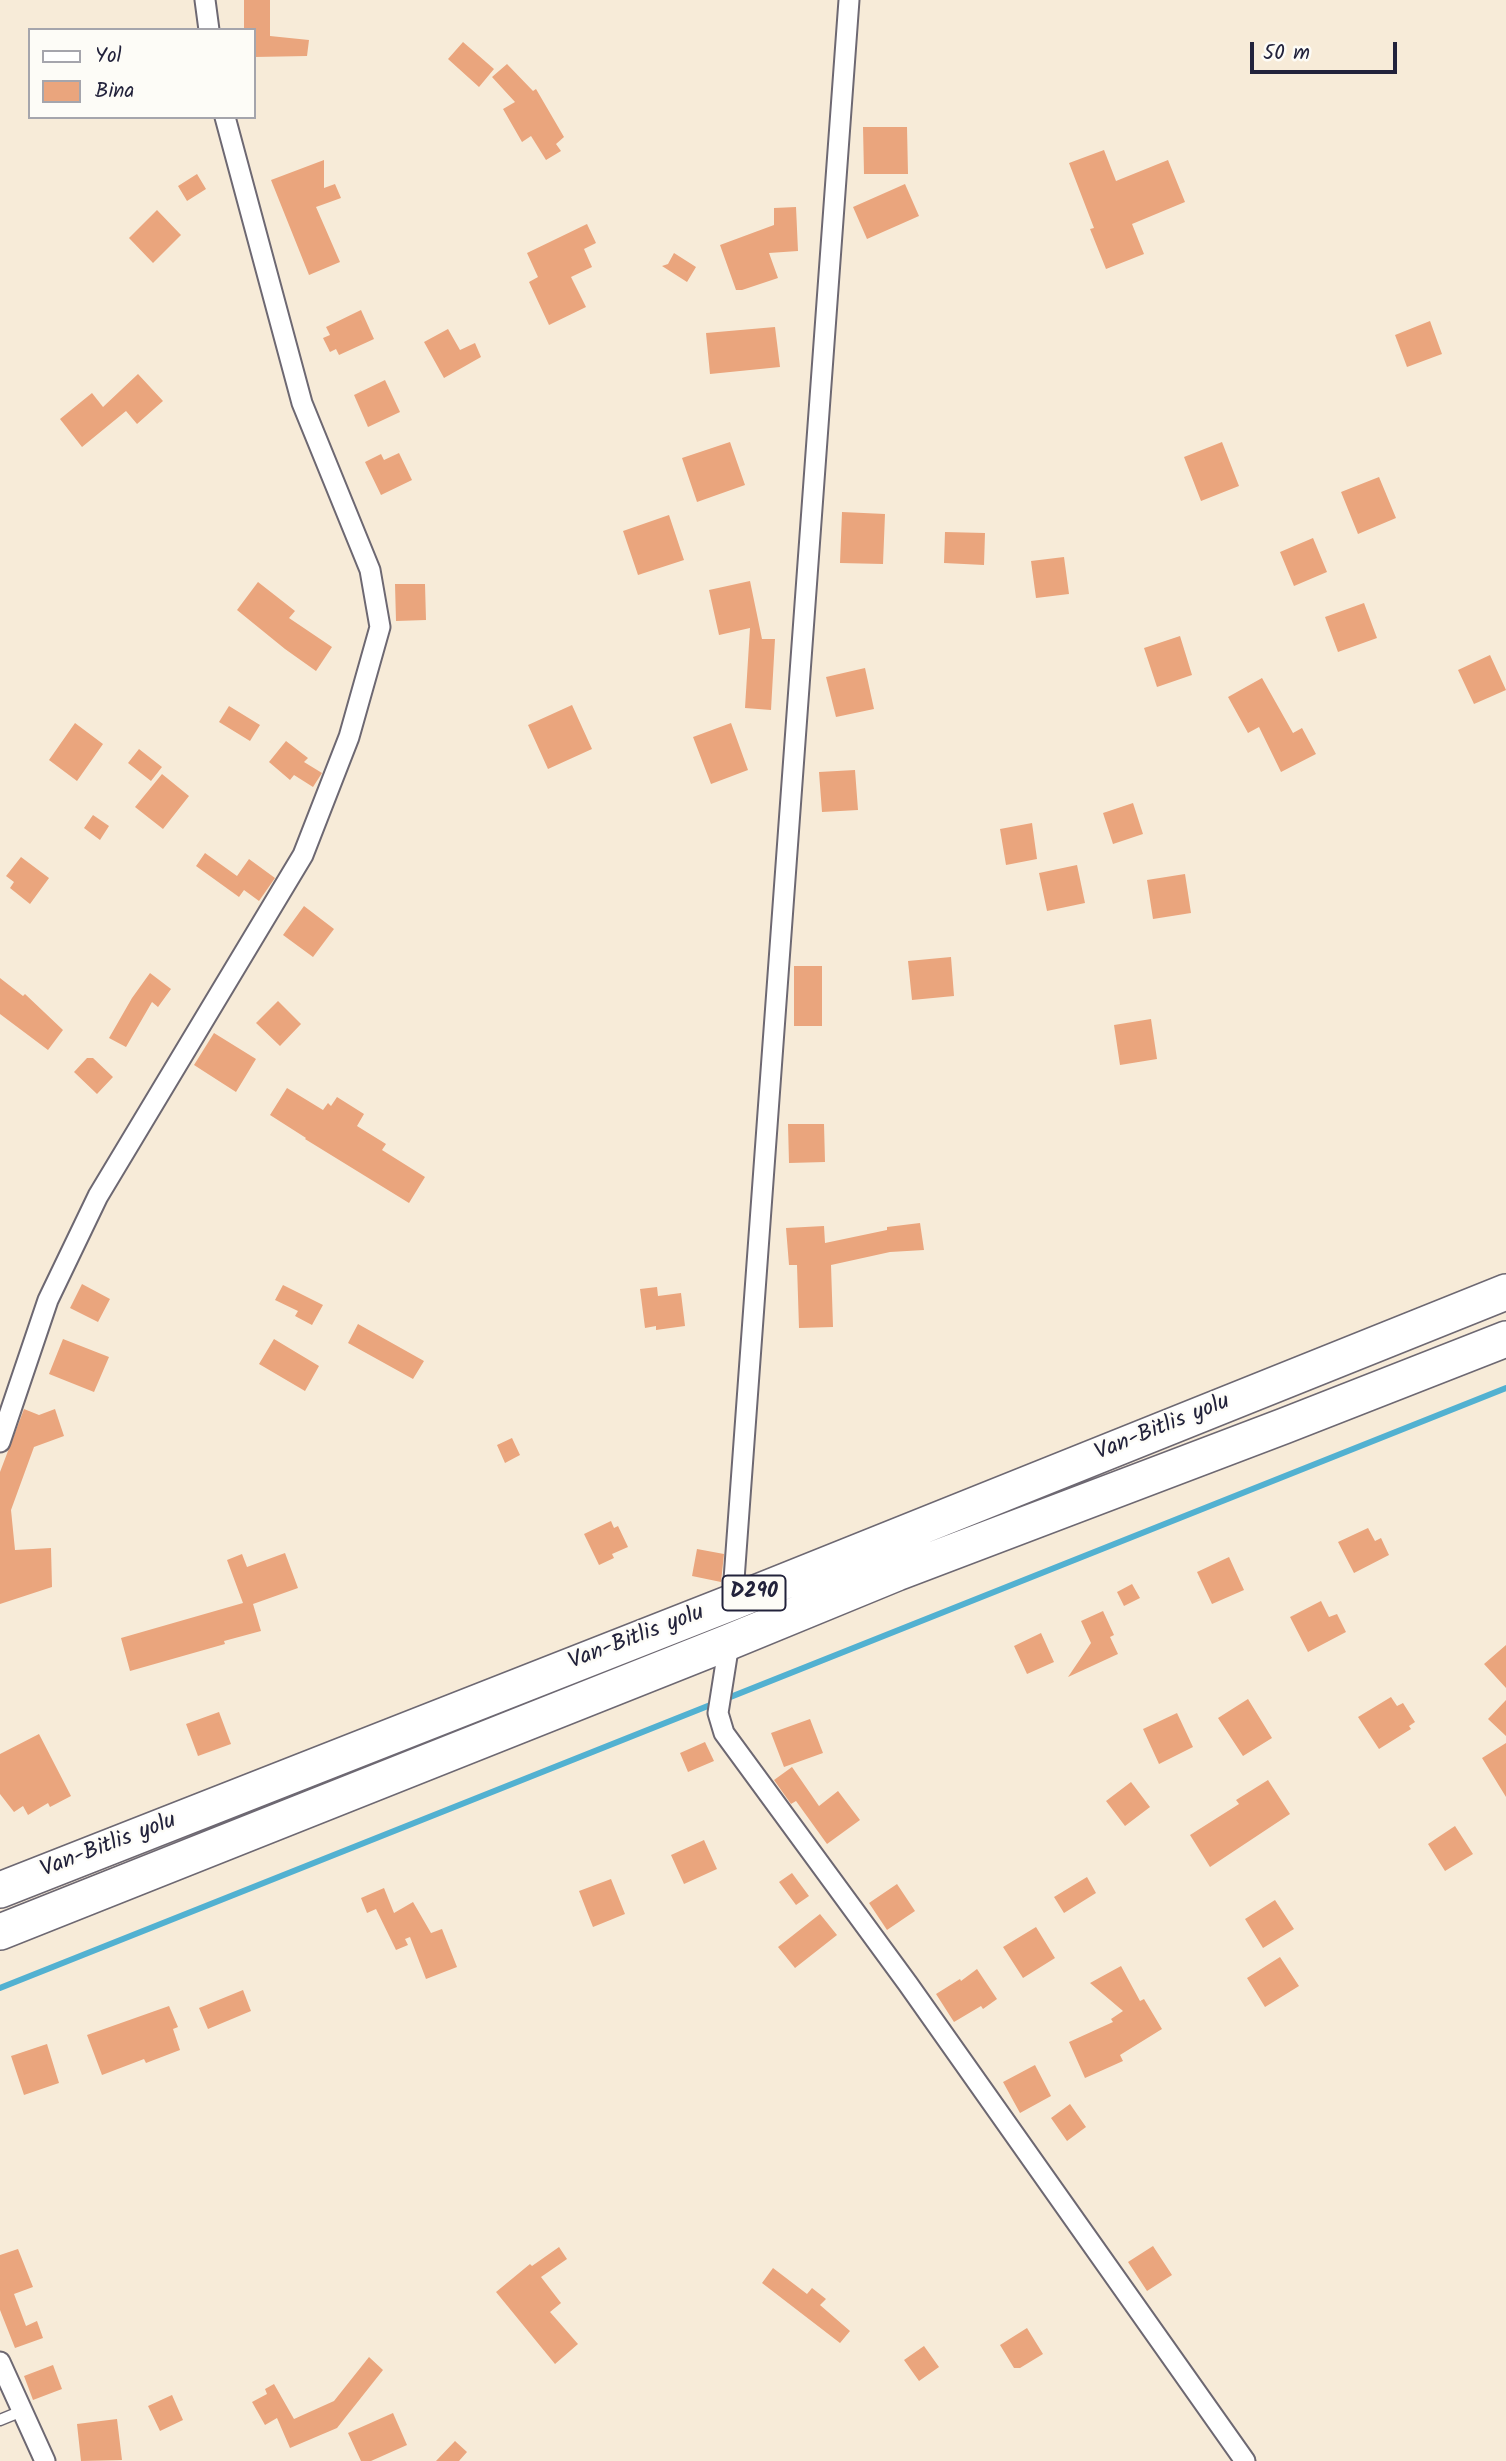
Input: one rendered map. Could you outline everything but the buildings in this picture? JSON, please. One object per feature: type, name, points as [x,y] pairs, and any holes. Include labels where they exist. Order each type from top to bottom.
[{"type":"highway","name":"Van-Bitlis yolu","points":[[0,1890],[733,1602],[1506,1292]]},
{"type":"highway","name":"Van-Bitlis yolu","points":[[0,1932],[897,1573],[1506,1339]]},
{"type":"street","points":[[205,0],[209,28]]},
{"type":"street","points":[[849,0],[733,1602],[718,1713],[724,1733],[908,1984],[1245,2461]]},
{"type":"street","points":[[0,1442],[48,1300],[98,1196],[303,855],[349,737],[380,627],[370,570],[302,403],[226,119]]},
{"type":"street","points":[[0,2362],[11,2416],[45,2461]]},
{"type":"waterway","points":[[0,1988],[1506,1388]]}]
